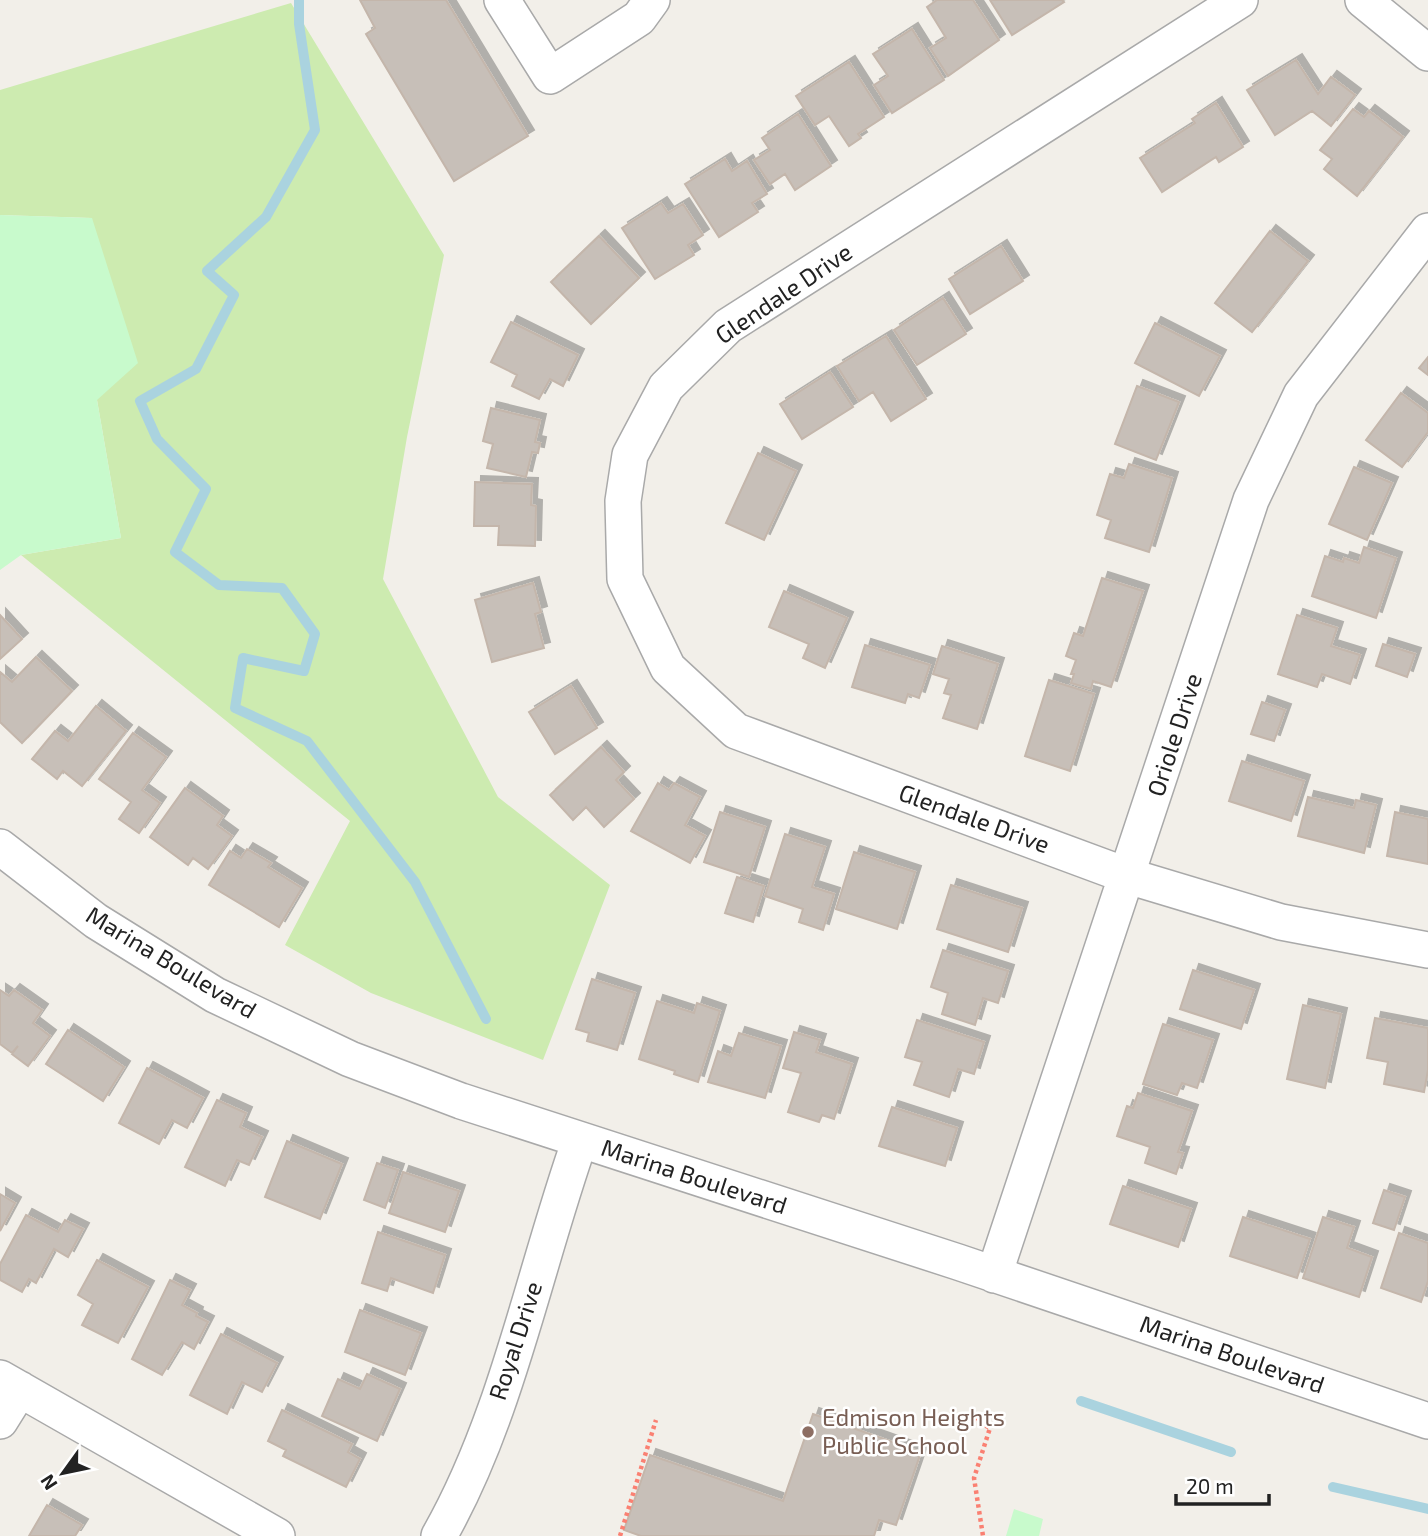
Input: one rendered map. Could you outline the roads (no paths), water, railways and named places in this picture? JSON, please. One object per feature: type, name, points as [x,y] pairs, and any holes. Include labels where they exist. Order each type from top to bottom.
[{"type":"street","points":[[502,0],[550,76],[639,18],[652,0]]},
{"type":"street","name":"Glendale Drive","points":[[1240,0],[728,326],[666,387],[629,455],[622,501],[625,579],[668,668],[736,731],[1128,876],[1281,922],[1428,950]]},
{"type":"street","points":[[1363,0],[1428,53]]},
{"type":"street","name":"Oriole Drive","points":[[994,1275],[1257,488],[1301,395],[1428,231]]},
{"type":"street","name":"Marina Boulevard","points":[[0,847],[96,920],[215,995],[350,1059],[461,1101],[994,1275],[1428,1421]]},
{"type":"street","name":"Royal Drive","points":[[439,1536],[460,1499],[509,1370],[580,1140]]},
{"type":"street","points":[[0,1421],[10,1383],[277,1536]]},
{"type":"waterway","points":[[299,0],[299,24],[315,130],[266,217],[207,271],[234,295],[196,369],[140,401],[157,439],[206,489],[175,552],[219,585],[282,588],[315,634],[304,671],[243,658],[235,708],[307,741],[415,882],[486,1019]]},
{"type":"waterway","points":[[1081,1401],[1231,1452]]},
{"type":"waterway","points":[[1333,1487],[1428,1509]]},
{"type":"place","name":"Edmison Heights Public School","points":[[808,1432]]}]
